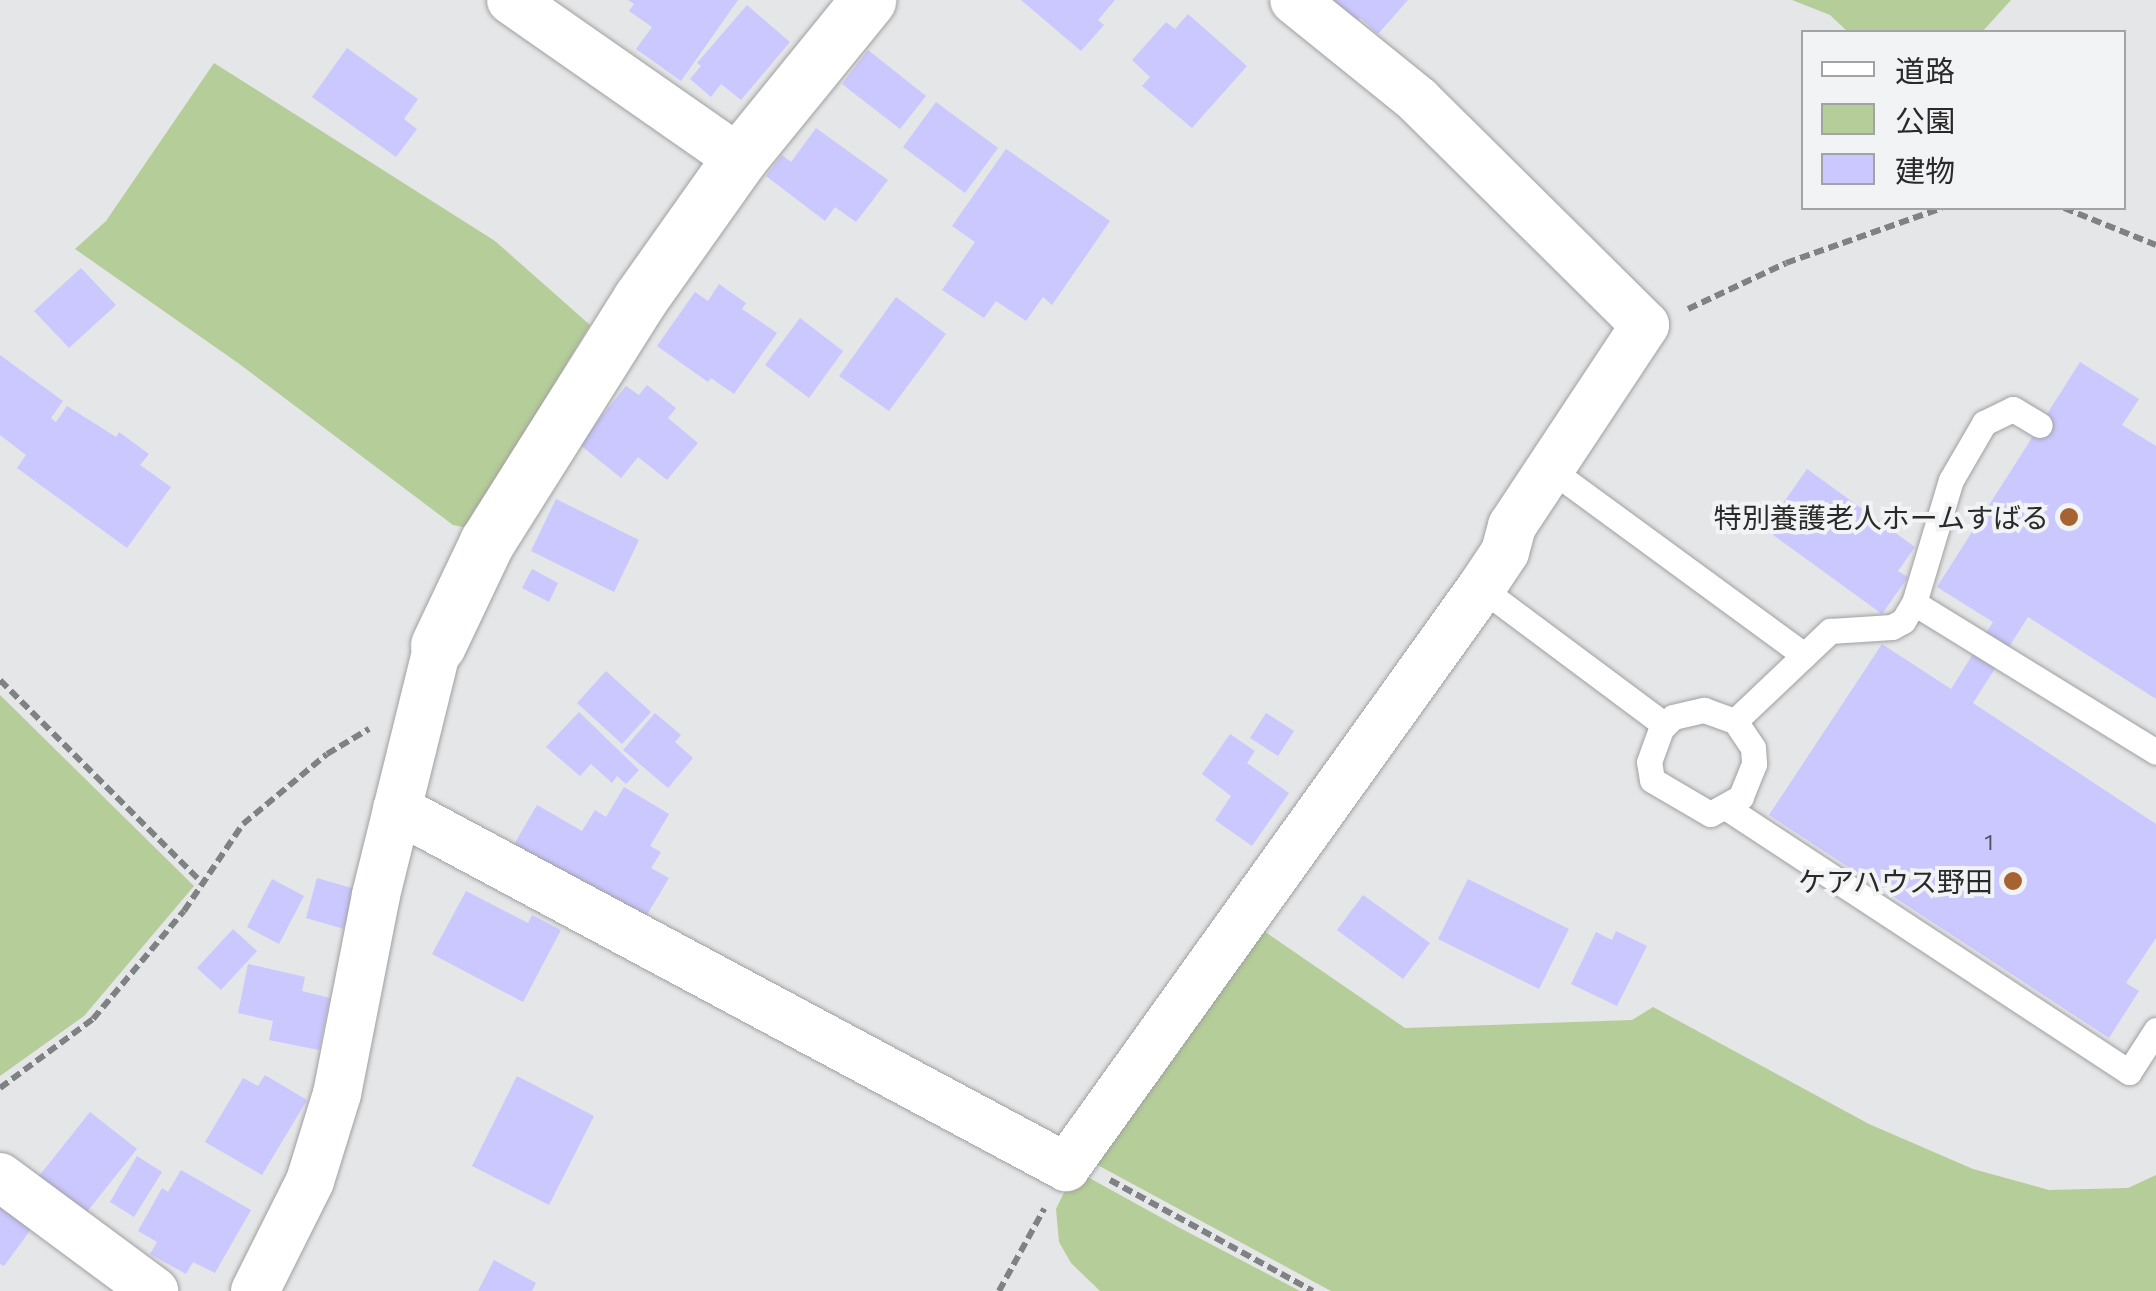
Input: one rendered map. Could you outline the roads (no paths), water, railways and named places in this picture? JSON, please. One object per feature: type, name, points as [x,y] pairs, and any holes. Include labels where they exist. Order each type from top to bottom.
[{"type":"street","points":[[511,0],[739,158]]},
{"type":"street","points":[[254,1291],[310,1181],[336,1094],[397,809],[432,670],[487,542],[640,298],[739,158],[868,0]]},
{"type":"street","points":[[397,809],[1070,1163],[1481,588],[1505,552],[1512,526],[1645,326],[1418,100],[1294,0]]},
{"type":"street","points":[[0,1177],[154,1291]]},
{"type":"lane","points":[[1735,721],[1830,631],[1892,626],[1903,621],[1914,603],[1952,480],[1984,423],[2012,409],[2040,425]]},
{"type":"lane","points":[[1550,469],[1804,655]]},
{"type":"lane","points":[[1481,588],[1665,725]]},
{"type":"lane","points":[[1914,603],[2156,752]]},
{"type":"lane","points":[[1704,710],[1735,721],[1753,748],[1754,764],[1751,782],[1727,808],[1704,814],[1652,780],[1652,744],[1665,725],[1688,711],[1704,710]]},
{"type":"lane","points":[[1727,808],[2129,1072],[2156,1030]]},
{"type":"place","name":"特別養護老人ホームすばる","points":[[2069,517]]},
{"type":"place","name":"ケアハウス野田","points":[[2013,881]]}]
